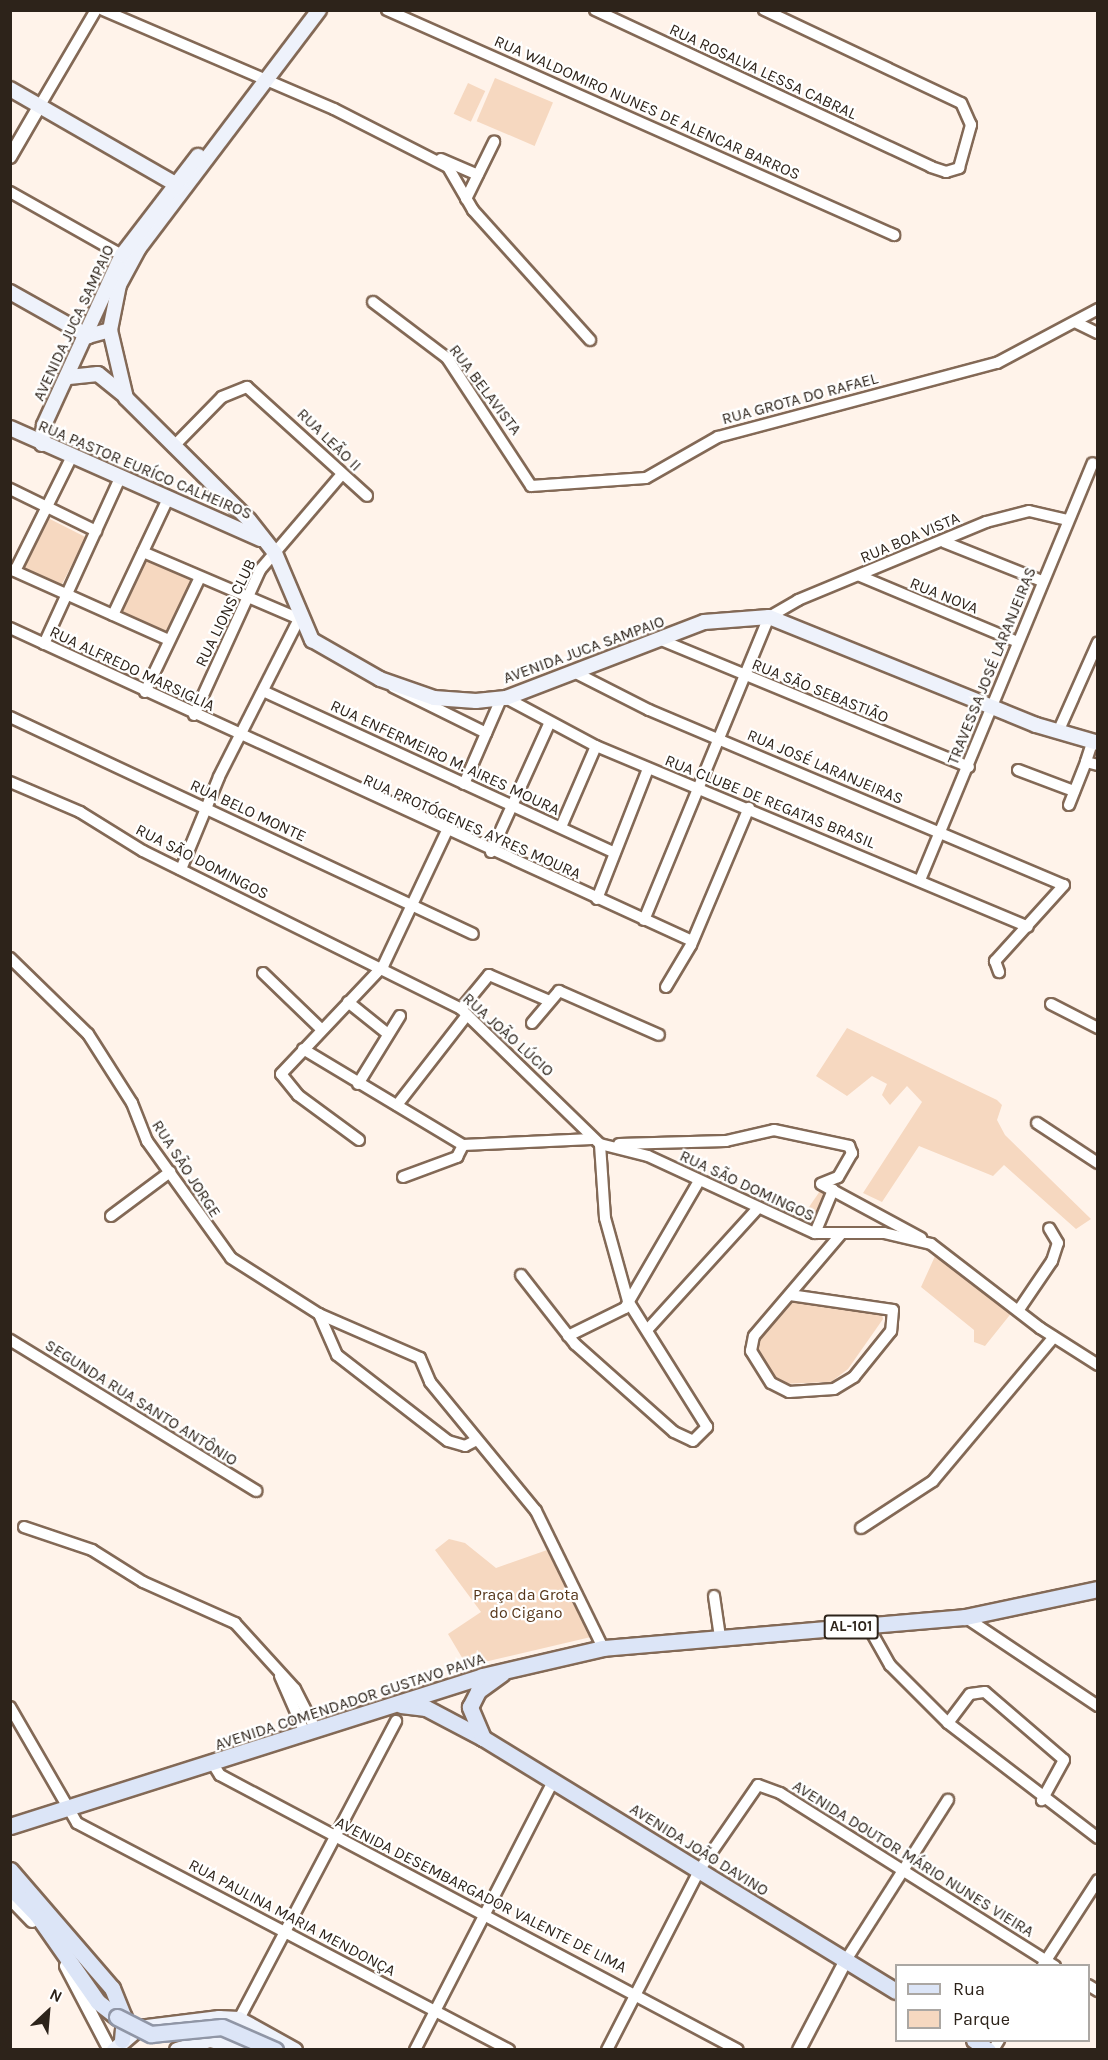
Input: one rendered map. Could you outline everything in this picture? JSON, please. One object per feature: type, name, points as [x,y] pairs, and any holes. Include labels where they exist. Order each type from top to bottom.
[{"type":"main road","name":"AVENIDA JUCA SAMPAIO","points":[[42,444],[44,425],[88,336],[122,255],[267,80],[314,12]]},
{"type":"main road","points":[[10,89],[180,187]]},
{"type":"main road","name":"AVENIDA JUCA SAMPAIO","points":[[180,187],[130,261],[112,307],[110,330],[126,398],[173,447],[224,494],[271,548],[299,619],[322,649],[380,679],[434,698],[503,698],[718,619],[769,617],[993,707],[1058,732],[1095,743]]},
{"type":"main road","points":[[10,292],[88,336],[110,330]]},
{"type":"main road","points":[[69,377],[98,374],[126,398]]},
{"type":"main road","points":[[29,437],[44,425]]},
{"type":"main road","name":"RUA PASTOR EURÍCO CALHEIROS","points":[[10,428],[119,480],[167,501],[210,516],[271,548]]},
{"type":"main road","points":[[210,516],[221,507],[224,494]]},
{"type":"main road","name":"AVENIDA COMENDADOR GUSTAVO PAIVA","points":[[10,1826],[504,1672],[603,1648],[965,1617],[1098,1589]]},
{"type":"main road","points":[[483,1738],[470,1707],[478,1691],[504,1672]]},
{"type":"main road","name":"AVENIDA JOÃO DAVINO","points":[[398,1705],[426,1708],[483,1738],[895,1990]]},
{"type":"main road","points":[[10,1870],[102,1974],[122,2008],[115,2046]]},
{"type":"main road","points":[[10,1887],[37,1915],[98,2002],[126,2024],[163,2034],[222,2027],[275,2049]]},
{"type":"main road","points":[[115,2046],[150,2026],[239,2019],[295,2049]]},
{"type":"main road","points":[[177,2049],[210,2040],[251,2049]]},
{"type":"street","points":[[10,158],[96,10]]},
{"type":"street","points":[[103,10],[267,80],[435,158],[477,175]]},
{"type":"street","name":"RUA WALDOMIRO NUNES DE ALENCAR BARROS","points":[[387,10],[894,235]]},
{"type":"street","name":"RUA ROSALVA LESSA CABRAL","points":[[595,10],[611,14],[945,172],[958,168],[971,125],[961,103],[764,10]]},
{"type":"street","points":[[466,199],[494,142]]},
{"type":"street","points":[[435,158],[456,175],[466,199],[590,340]]},
{"type":"street","points":[[10,192],[122,255]]},
{"type":"street","name":"RUA BELAVISTA","points":[[373,302],[447,358],[531,486]]},
{"type":"street","name":"RUA GROTA DO RAFAEL","points":[[531,486],[635,481],[718,437],[973,371],[1098,309]]},
{"type":"street","points":[[1075,322],[1098,333]]},
{"type":"street","name":"RUA LEÃO II","points":[[173,447],[232,389],[252,389],[341,475],[367,496]]},
{"type":"street","points":[[71,458],[13,570],[169,640]]},
{"type":"street","name":"TRAVESSA JOSÉ LARANJEIRAS","points":[[920,880],[969,767],[1067,520],[1093,463]]},
{"type":"street","name":"RUA LIONS CLUB","points":[[194,715],[271,548],[341,475]]},
{"type":"street","points":[[44,644],[119,480]]},
{"type":"street","points":[[10,489],[96,531]]},
{"type":"street","points":[[113,615],[167,501]]},
{"type":"street","name":"RUA BOA VISTA","points":[[769,617],[860,576],[1029,511],[1067,520]]},
{"type":"street","points":[[944,542],[1042,581]]},
{"type":"street","points":[[143,552],[299,619],[206,808],[181,869]]},
{"type":"street","name":"RUA NOVA","points":[[860,576],[1018,642]]},
{"type":"street","points":[[145,692],[200,577]]},
{"type":"street","points":[[644,920],[769,617]]},
{"type":"street","name":"RUA ALFREDO MARSIGLIA","points":[[10,628],[241,737]]},
{"type":"street","name":"RUA SÃO SEBASTIÃO","points":[[661,640],[744,677],[969,767]]},
{"type":"street","points":[[1058,732],[1097,646]]},
{"type":"street","name":"RUA JOSÉ LARANJEIRAS","points":[[576,673],[720,740],[1064,885],[1028,927]]},
{"type":"street","points":[[380,679],[411,699],[486,733]]},
{"type":"street","name":"RUA ENFERMEIRO M. AIRES MOURA","points":[[263,691],[615,853]]},
{"type":"street","points":[[464,784],[503,698]]},
{"type":"street","name":"RUA CLUBE DE REGATAS BRASIL","points":[[503,698],[549,724],[596,746],[749,808],[1028,927]]},
{"type":"street","name":"RUA BELO MONTE","points":[[10,717],[414,904],[473,934]]},
{"type":"street","points":[[491,852],[549,724]]},
{"type":"street","name":"RUA PROTÓGENES AYRES MOURA","points":[[241,737],[447,833],[692,941]]},
{"type":"street","points":[[1069,805],[1095,743]]},
{"type":"street","points":[[561,828],[596,746]]},
{"type":"street","points":[[1086,762],[1098,765]]},
{"type":"street","points":[[597,899],[648,768]]},
{"type":"street","points":[[1018,770],[1074,791]]},
{"type":"street","name":"RUA SÃO DOMINGOS","points":[[10,783],[80,812],[181,869],[382,966]]},
{"type":"street","points":[[666,987],[692,941],[749,808]]},
{"type":"street","points":[[359,1140],[298,1095],[281,1074],[382,966],[447,833]]},
{"type":"street","points":[[996,967],[1028,927]]},
{"type":"street","name":"RUA SÃO JORGE","points":[[10,958],[88,1034],[170,1172],[231,1258],[320,1314],[420,1358],[430,1382],[536,1511],[603,1648]]},
{"type":"street","name":"RUA JOÃO LÚCIO","points":[[382,966],[464,1012],[596,1141]]},
{"type":"street","points":[[263,973],[321,1029]]},
{"type":"street","points":[[397,1105],[489,975],[547,1000]]},
{"type":"street","points":[[532,1023],[547,1000],[562,991],[659,1035]]},
{"type":"street","points":[[348,1002],[388,1034]]},
{"type":"street","points":[[1051,1004],[1098,1028]]},
{"type":"street","points":[[358,1084],[400,1016]]},
{"type":"street","points":[[303,1049],[463,1145],[457,1157],[403,1177]]},
{"type":"street","points":[[1037,1124],[1098,1163]]},
{"type":"street","points":[[617,1144],[726,1141],[774,1130],[843,1143],[853,1150],[849,1161],[838,1177],[821,1184],[931,1244]]},
{"type":"street","points":[[521,1275],[568,1336],[674,1432],[695,1440],[707,1421],[628,1301],[605,1218],[596,1141]]},
{"type":"street","name":"RUA SÃO DOMINGOS","points":[[463,1145],[596,1141],[617,1144],[815,1233],[884,1233],[931,1244],[1020,1308],[1053,1338],[1098,1365]]},
{"type":"street","points":[[111,1216],[170,1172]]},
{"type":"street","points":[[568,1336],[625,1308],[699,1181]]},
{"type":"street","points":[[815,1233],[833,1190]]},
{"type":"street","points":[[648,1329],[758,1208]]},
{"type":"street","points":[[1020,1308],[1052,1261],[1058,1243],[1049,1228]]},
{"type":"street","points":[[790,1295],[888,1306],[895,1323],[854,1377],[834,1389],[789,1392],[766,1376],[751,1345],[790,1295],[842,1233]]},
{"type":"street","points":[[320,1314],[337,1355],[448,1441],[465,1446],[477,1440]]},
{"type":"street","points":[[861,1528],[933,1481],[1053,1338]]},
{"type":"street","name":"SEGUNDA RUA SANTO ANTÔNIO","points":[[10,1340],[256,1491]]},
{"type":"street","points":[[24,1527],[99,1553],[143,1582],[235,1623],[302,1699],[311,1732]]},
{"type":"street","points":[[714,1596],[720,1637]]},
{"type":"street","points":[[965,1617],[1098,1706]]},
{"type":"street","points":[[868,1626],[890,1665],[948,1723],[1042,1800],[1098,1839]]},
{"type":"street","points":[[948,1723],[970,1694],[984,1692],[1064,1760],[1042,1800]]},
{"type":"street","points":[[10,1707],[64,1809]]},
{"type":"street","points":[[239,2019],[396,1721]]},
{"type":"street","name":"AVENIDA DESEMBARGADOR VALENTE DE LIMA","points":[[213,1764],[220,1775],[484,1916],[637,1993],[738,2049]]},
{"type":"street","points":[[415,2049],[553,1782]]},
{"type":"street","name":"AVENIDA DOUTOR MÁRIO NUNES VIEIRA","points":[[700,1869],[752,1786],[780,1793],[1048,1964]]},
{"type":"street","points":[[799,2049],[846,1960],[901,1870],[948,1800]]},
{"type":"street","name":"RUA PAULINA MARIA MENDONÇA","points":[[64,1809],[77,1823],[509,2049]]},
{"type":"street","points":[[607,2049],[700,1869]]},
{"type":"street","points":[[1048,1964],[1098,1880]]},
{"type":"street","points":[[10,1898],[56,1951],[115,2046]]},
{"type":"green space","points":[[495,78],[553,103],[535,146],[477,121]]},
{"type":"green space","points":[[468,83],[485,91],[471,122],[454,114]]},
{"type":"green space","points":[[44,516],[86,537],[60,588],[18,567]]},
{"type":"green space","points":[[146,556],[195,579],[167,638],[119,615]]},
{"type":"green space","points":[[847,1028],[997,1100],[1002,1105],[997,1120],[1005,1135],[1091,1219],[1076,1229],[1004,1165],[993,1176],[919,1146],[882,1202],[863,1193],[922,1102],[907,1086],[890,1105],[882,1095],[887,1084],[872,1076],[847,1096],[816,1076]]},
{"type":"green space","points":[[822,1188],[829,1191],[816,1215],[807,1210]]},
{"type":"green space","points":[[936,1254],[1013,1311],[985,1346],[974,1342],[974,1330],[921,1287]]},
{"type":"green space","points":[[794,1299],[881,1310],[883,1319],[848,1369],[831,1382],[780,1384],[755,1355],[756,1334]]},
{"type":"green space","name":"Praça da Grota do Cigano","points":[[449,1539],[465,1543],[496,1568],[550,1549],[591,1637],[467,1666],[448,1634],[481,1612],[435,1550]]}]
